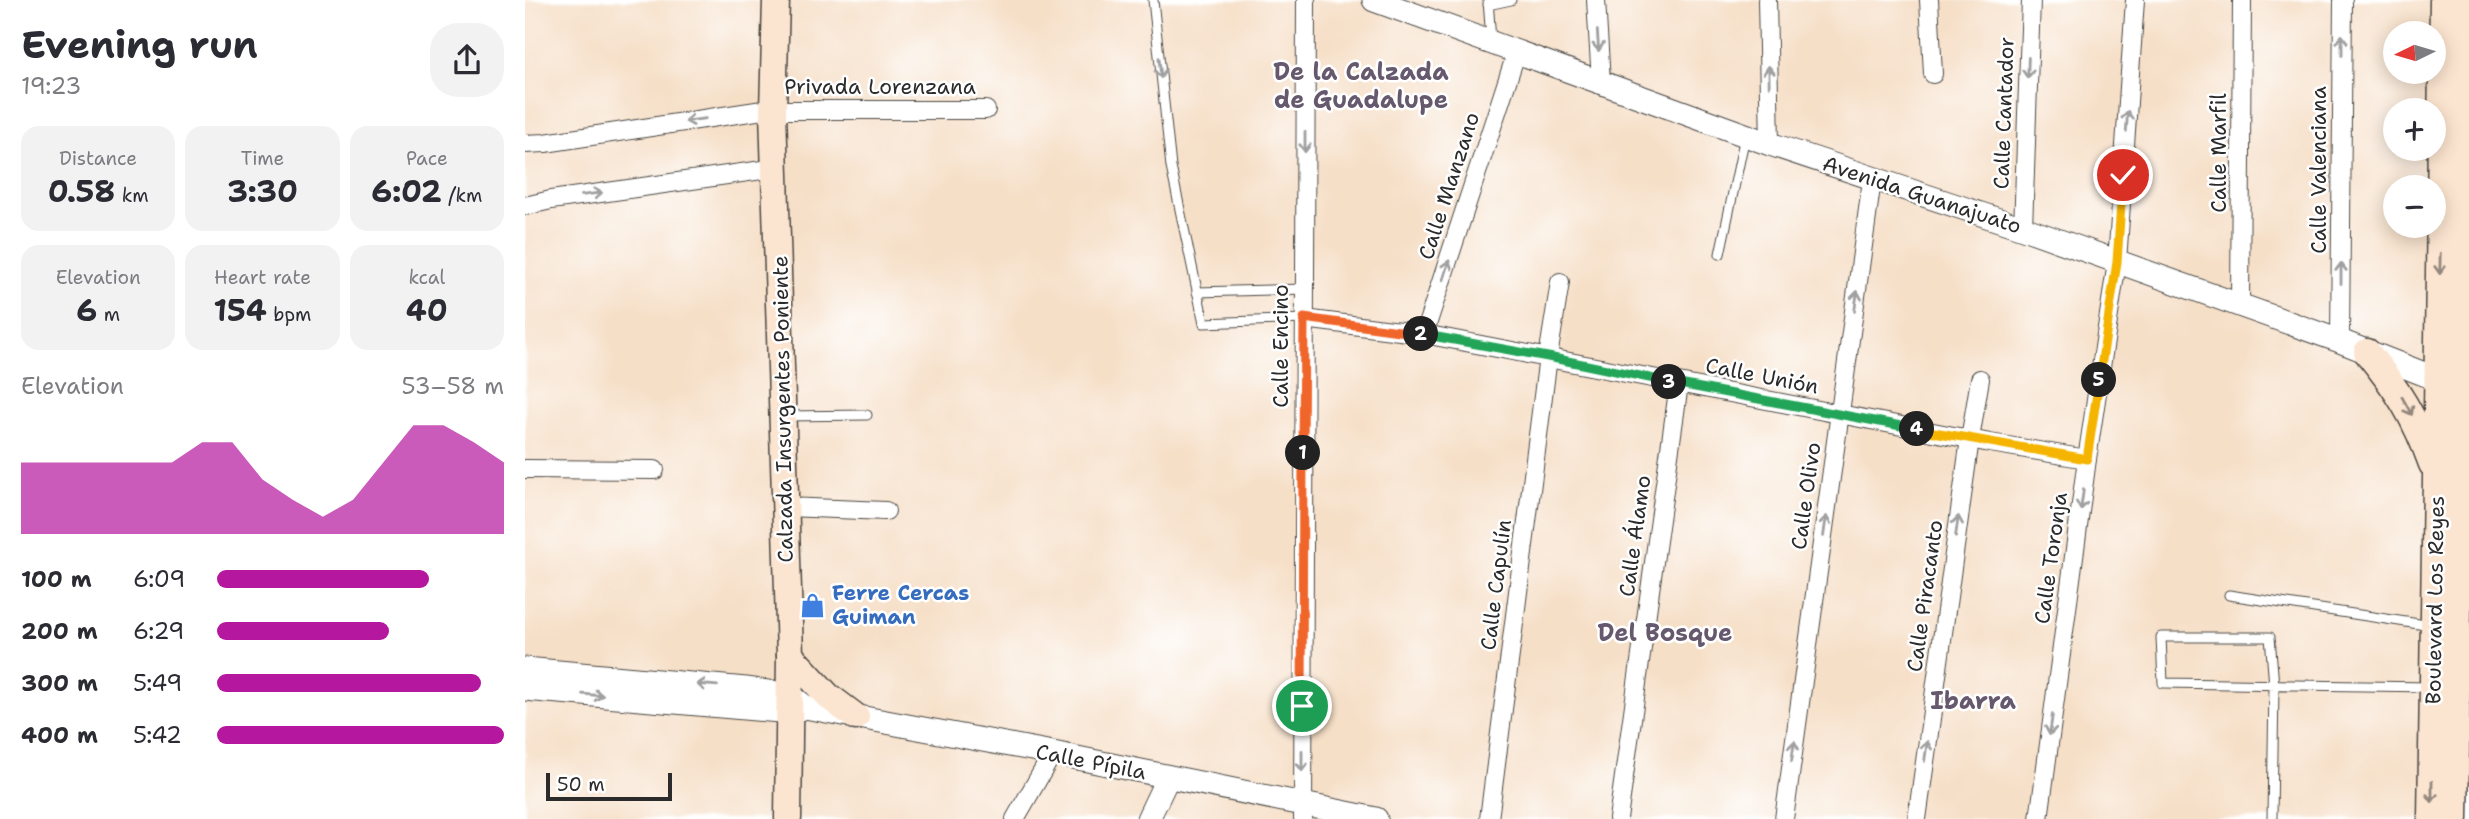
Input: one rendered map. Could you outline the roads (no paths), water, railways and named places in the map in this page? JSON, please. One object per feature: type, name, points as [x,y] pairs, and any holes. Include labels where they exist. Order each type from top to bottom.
[{"type":"main road","name":"Calzada Insurgentes Poniente","points":[[761,0],[770,169],[780,602],[787,703],[788,819]]},
{"type":"main road","name":"Calzada Insurgentes Poniente","points":[[768,110],[776,0]]},
{"type":"main road","points":[[2443,0],[2456,386]]},
{"type":"main road","points":[[2456,386],[2467,0]]},
{"type":"main road","name":"Calzada Insurgentes Poniente","points":[[770,169],[786,507],[780,602],[790,655],[774,819]]},
{"type":"main road","points":[[2367,352],[2412,414],[2437,476]]},
{"type":"main road","name":"Boulevard Los Reyes","points":[[2455,819],[2433,687],[2453,627],[2437,476],[2456,386]]},
{"type":"main road","name":"Boulevard Los Reyes","points":[[2431,819],[2443,737],[2453,627],[2456,386]]},
{"type":"main road","points":[[790,655],[828,696],[856,717]]},
{"type":"street","name":"Calle Encino","points":[[1302,811],[1306,0]]},
{"type":"street","name":"Avenida Guanajuato","points":[[1374,0],[1770,144],[2023,228],[2340,341],[2456,386]]},
{"type":"street","points":[[1596,0],[1601,82]]},
{"type":"street","points":[[1767,0],[1770,144]]},
{"type":"street","points":[[1929,0],[1933,74]]},
{"type":"street","name":"Calle Cantador","points":[[2023,228],[2031,0]]},
{"type":"street","name":"Calle Toronja","points":[[2039,819],[2087,459],[2117,262],[2135,0]]},
{"type":"street","name":"Calle Marfil","points":[[2240,306],[2242,0]]},
{"type":"street","name":"Calle Valenciana","points":[[2340,341],[2343,0]]},
{"type":"street","name":"Calle Manzano","points":[[1424,334],[1517,51]]},
{"type":"street","name":"Privada Lorenzana","points":[[525,144],[768,110],[986,110]]},
{"type":"street","points":[[525,206],[770,169]]},
{"type":"street","name":"Calle Olivo","points":[[1784,819],[1872,180]]},
{"type":"street","name":"Calle Capulín","points":[[1489,819],[1560,282]]},
{"type":"street","name":"Calle Unión","points":[[1304,318],[1424,334],[2087,459]]},
{"type":"street","name":"Calle Piracanto","points":[[1917,819],[1980,379]]},
{"type":"street","name":"Calle Álamo","points":[[1618,819],[1679,384]]},
{"type":"street","points":[[525,469],[655,470]]},
{"type":"street","points":[[786,507],[886,511]]},
{"type":"street","name":"Calle Pípila","points":[[525,669],[787,703],[1168,777],[1302,811],[1376,819]]},
{"type":"street","name":"Calle Pípila","points":[[525,689],[787,703]]},
{"type":"street","points":[[999,819],[1015,819],[1053,753]]},
{"type":"street","points":[[1149,819],[1168,777]]},
{"type":"lane","points":[[1153,0],[1171,167],[1203,323],[1304,318]]},
{"type":"lane","points":[[1491,42],[1488,2],[1511,0]]},
{"type":"lane","points":[[1720,254],[1745,135]]},
{"type":"lane","points":[[1197,292],[1304,289]]},
{"type":"lane","points":[[783,416],[867,415]]},
{"type":"lane","points":[[2229,595],[2453,627]]},
{"type":"lane","points":[[2272,819],[2274,685],[2270,637],[2161,637],[2163,684],[2274,685],[2433,687]]},
{"type":"place","name":"Ferre Cercas Guiman","points":[[812,605]]},
{"type":"district","name":"De la Calzada de Guadalupe","points":[[1361,86]]},
{"type":"district","name":"Del Bosque","points":[[1665,633]]},
{"type":"district","name":"Ibarra","points":[[1973,701]]}]
